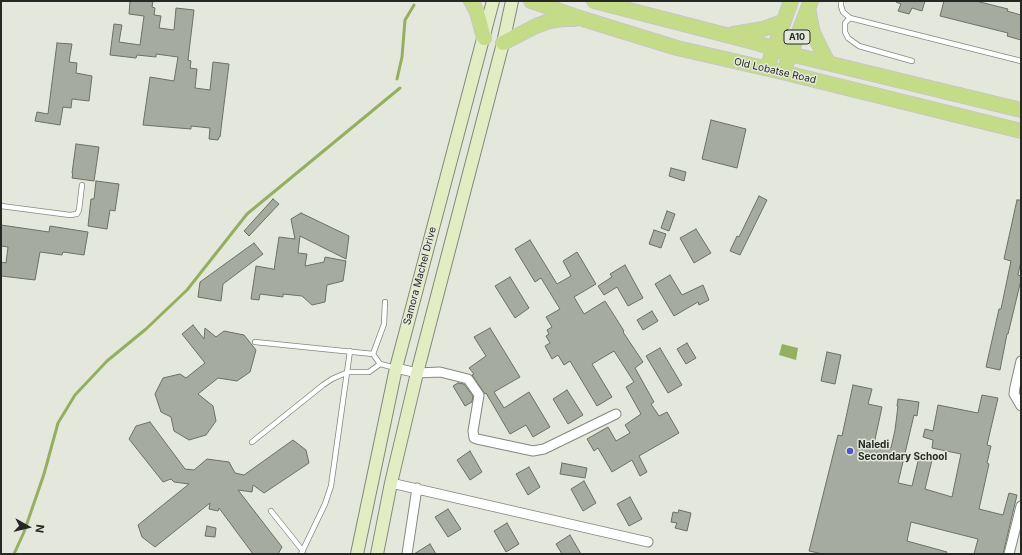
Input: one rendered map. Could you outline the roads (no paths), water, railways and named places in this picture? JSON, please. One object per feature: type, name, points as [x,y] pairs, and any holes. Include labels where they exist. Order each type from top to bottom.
[{"type":"main road","points":[[471,1],[477,12],[484,38]]},
{"type":"main road","name":"Samora Machel Drive","points":[[356,551],[396,368],[493,1]]},
{"type":"main road","name":"Samora Machel Drive","points":[[377,554],[391,483],[417,373],[503,43],[512,1]]},
{"type":"main road","name":"Old Lobatse Road","points":[[531,1],[583,20],[677,48],[767,68],[1021,131]]},
{"type":"main road","name":"Old Lobatse Road","points":[[594,1],[725,35],[790,54],[1021,110]]},
{"type":"main road","name":"A10","points":[[767,68],[782,22],[791,1]]},
{"type":"main road","name":"A10","points":[[782,72],[810,4]]},
{"type":"main road","name":"A10","points":[[810,4],[813,32],[828,63]]},
{"type":"main road","points":[[503,43],[549,21],[563,19],[583,20]]},
{"type":"main road","points":[[725,35],[758,30],[782,22]]},
{"type":"street","points":[[1021,361],[1014,387],[1014,394],[1021,406]]},
{"type":"street","points":[[396,368],[417,373],[440,372],[468,379],[479,395],[473,431],[474,438],[526,450],[533,451],[544,449],[616,414]]},
{"type":"street","points":[[391,483],[648,542]]},
{"type":"street","points":[[407,554],[417,488]]},
{"type":"street","points":[[1009,554],[1021,506]]},
{"type":"lane","points":[[841,1],[840,6],[843,12],[850,18],[1021,61]]},
{"type":"lane","points":[[850,18],[845,24],[845,32],[848,38],[858,46],[912,61]]},
{"type":"lane","points":[[1,206],[70,215],[77,214],[79,210],[82,185]]},
{"type":"lane","points":[[373,354],[384,324],[385,302]]},
{"type":"lane","points":[[255,342],[373,354],[380,364],[396,368]]},
{"type":"lane","points":[[271,511],[302,552],[331,486],[350,351]]},
{"type":"lane","points":[[252,442],[323,385],[348,372],[369,372],[380,364]]},
{"type":"waterway","points":[[397,79],[402,57],[405,20],[414,5]]},
{"type":"waterway","points":[[14,554],[24,532],[44,474],[58,423],[75,395],[107,361],[146,329],[187,290],[247,214],[400,88]]},
{"type":"place","name":"Naledi Secondary School","points":[[850,451]]}]
